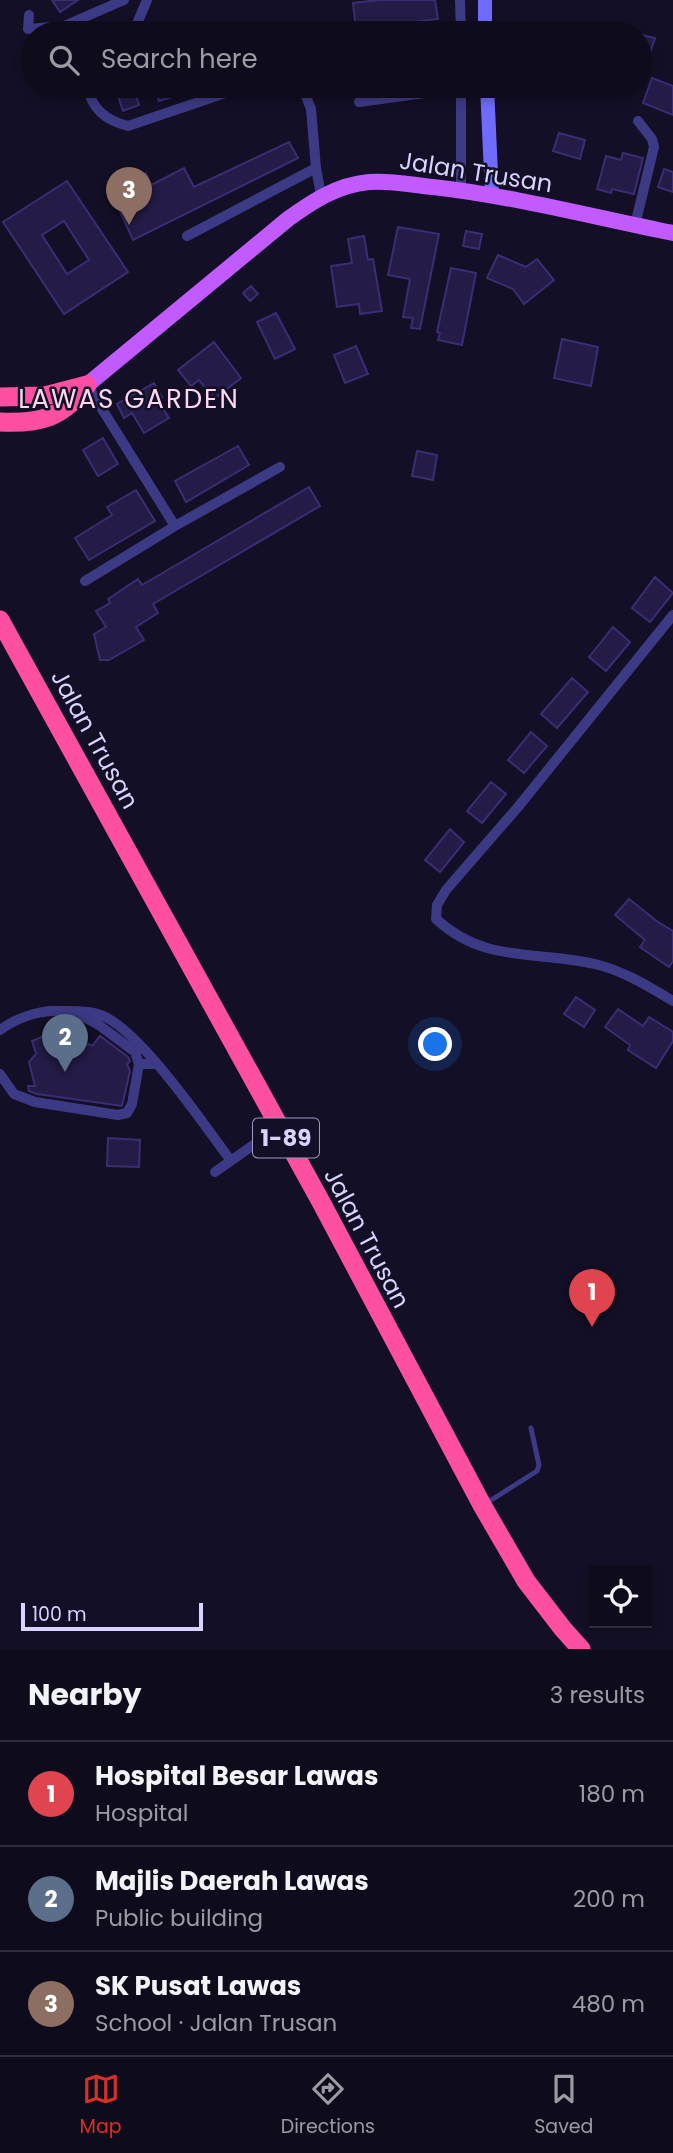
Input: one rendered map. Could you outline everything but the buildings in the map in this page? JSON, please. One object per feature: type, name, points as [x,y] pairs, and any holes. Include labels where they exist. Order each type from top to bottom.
[{"type":"highway","name":"Jalan Trusan","points":[[0,397],[45,396],[87,384]]},
{"type":"highway","name":"Jalan Trusan","points":[[0,422],[23,423],[57,415],[75,401],[87,384]]},
{"type":"highway","name":"Jalan Trusan","points":[[0,620],[279,1127],[482,1505],[526,1581],[581,1649]]},
{"type":"main road","name":"Jalan Trusan","points":[[87,384],[321,195],[368,182],[461,190],[673,233]]},
{"type":"street","points":[[76,21],[124,0]]},
{"type":"street","points":[[138,21],[147,0]]},
{"type":"street","points":[[460,0],[461,21]]},
{"type":"street","points":[[485,0],[485,21]]},
{"type":"street","points":[[29,15],[29,21]]},
{"type":"street","points":[[93,98],[102,115],[128,126],[211,98]]},
{"type":"street","points":[[307,98],[311,108],[321,195]]},
{"type":"street","points":[[359,102],[386,98]]},
{"type":"street","points":[[461,98],[461,190]]},
{"type":"street","points":[[488,98],[492,196]]},
{"type":"street","points":[[635,225],[654,147],[652,138],[638,121]]},
{"type":"street","points":[[187,236],[316,168]]},
{"type":"street","points":[[87,384],[175,526]]},
{"type":"street","points":[[85,581],[280,467]]},
{"type":"street","points":[[673,615],[518,807],[446,890],[437,905],[436,919],[450,932],[474,946],[595,964],[627,974],[673,1001]]},
{"type":"street","points":[[0,1030],[18,1019],[45,1011],[100,1014],[131,1035],[231,1161]]},
{"type":"street","points":[[0,1074],[14,1094],[35,1102],[118,1115],[127,1112],[132,1104],[139,1064],[135,1052],[99,1024],[72,1011]]},
{"type":"street","points":[[139,1064],[156,1064]]},
{"type":"street","points":[[215,1172],[279,1127]]},
{"type":"lane","points":[[482,1505],[537,1471],[539,1465],[531,1428]]},
{"type":"place","name":"SK Pusat Lawas","points":[[129,225]]},
{"type":"place","name":"Majlis Daerah Lawas","points":[[65,1072]]},
{"type":"place","name":"Hospital Besar Lawas","points":[[592,1327]]},
{"type":"district","name":"LAWAS GARDEN","points":[[129,399]]}]
